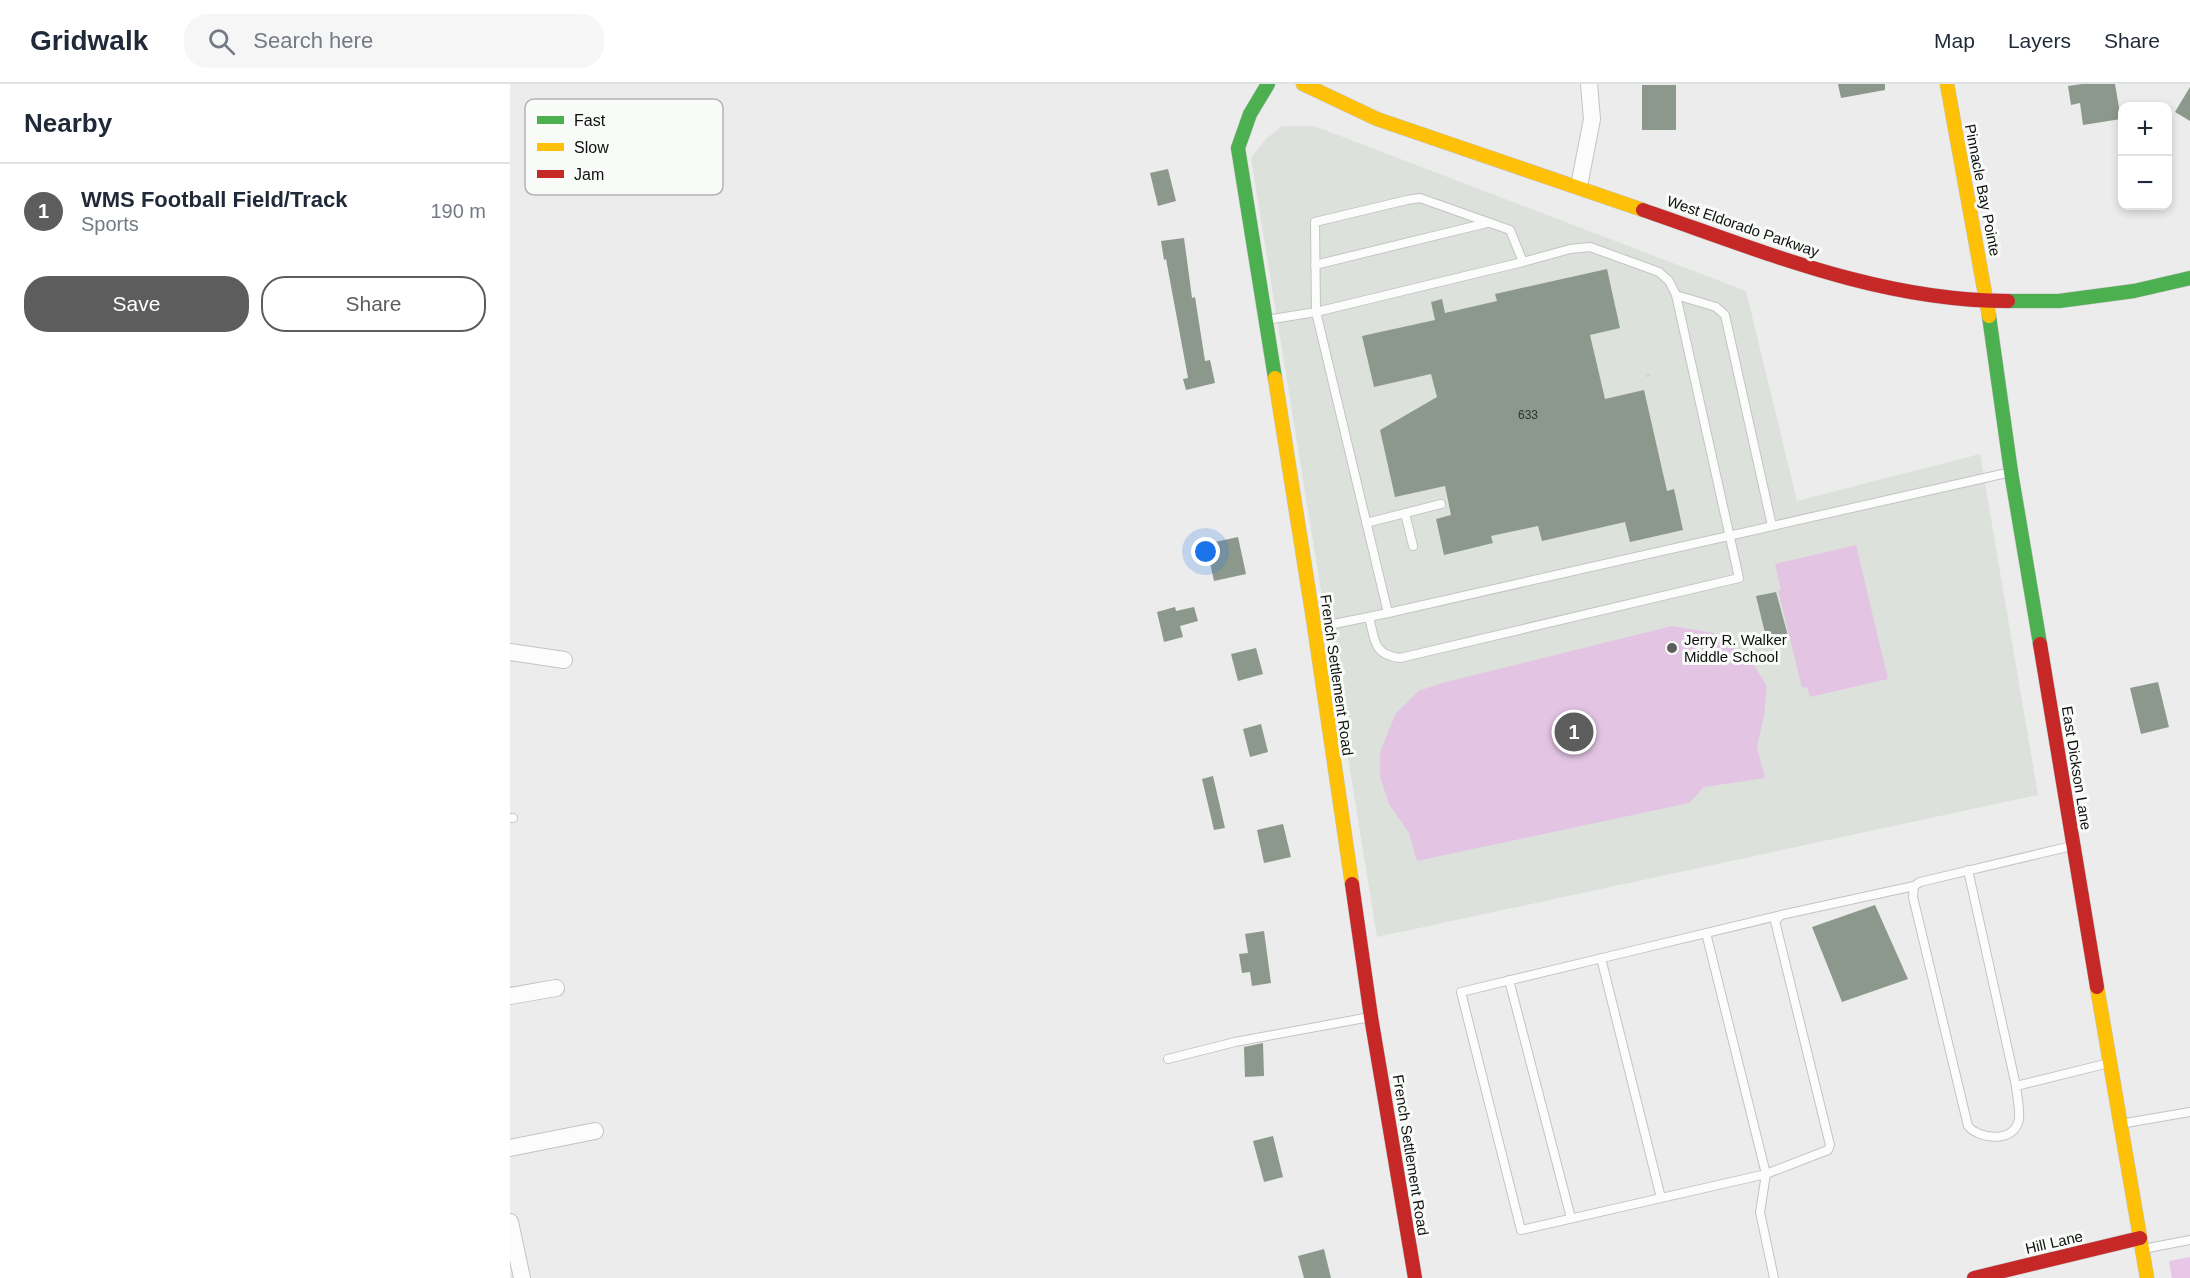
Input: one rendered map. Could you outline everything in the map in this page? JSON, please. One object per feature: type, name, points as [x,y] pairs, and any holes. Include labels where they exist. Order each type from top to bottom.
[{"type":"street","name":"French Settlement Road","points":[[1268,84],[1254,104],[1244,126],[1238,148],[1314,628],[1371,1017],[1415,1278]]},
{"type":"street","name":"West Eldorado Parkway","points":[[1303,84],[1377,119],[1579,186],[1836,276],[1903,292],[1987,301],[2059,301],[2134,291],[2190,278]]},
{"type":"street","points":[[1579,186],[1592,119],[1589,84]]},
{"type":"street","name":"Pinnacle Bay Pointe","points":[[1947,84],[1987,301]]},
{"type":"street","name":"East Dickson Lane","points":[[1987,301],[2011,472],[2147,1278]]},
{"type":"street","points":[[510,652],[564,660]]},
{"type":"street","points":[[510,996],[556,988]]},
{"type":"street","points":[[510,1148],[595,1131]]},
{"type":"street","points":[[510,1222],[522,1278]]},
{"type":"street","name":"Hill Lane","points":[[1974,1278],[2141,1244]]},
{"type":"lane","points":[[1388,613],[1316,312],[1315,222],[1420,198],[1510,230],[1523,262]]},
{"type":"lane","points":[[1316,265],[1489,223]]},
{"type":"lane","points":[[1266,320],[1316,312],[1570,249],[1590,247],[1659,272],[1670,281],[1676,295],[1739,578],[1400,658],[1387,657],[1377,649],[1369,617]]},
{"type":"lane","points":[[1676,295],[1716,307],[1725,315],[1772,526]]},
{"type":"lane","points":[[1314,628],[2011,472]]},
{"type":"lane","points":[[1366,523],[1441,504]]},
{"type":"lane","points":[[1405,513],[1413,546]]},
{"type":"lane","points":[[1781,915],[1775,921],[1830,1145],[1828,1150],[1766,1174],[1521,1230],[1461,992],[1781,915],[1914,886],[1920,882],[2073,846]]},
{"type":"lane","points":[[1914,886],[1913,897],[1968,1126],[1973,1132],[1988,1137],[2006,1135],[2015,1129],[2019,1119],[2016,1086],[1968,870]]},
{"type":"lane","points":[[1706,933],[1766,1174],[1760,1212],[1774,1278]]},
{"type":"lane","points":[[1601,958],[1660,1198]]},
{"type":"lane","points":[[1509,980],[1570,1218]]},
{"type":"lane","points":[[1168,1059],[1235,1042],[1371,1017]]},
{"type":"lane","points":[[2016,1086],[2109,1063]]},
{"type":"lane","points":[[2120,1124],[2190,1112]]},
{"type":"lane","points":[[2141,1244],[2190,1240]]},
{"type":"path","points":[[1646,376],[1653,375]]},
{"type":"shaded area","name":"Jerry R. Walker Middle School","points":[[1282,126],[1314,126],[1746,291],[1797,501],[1980,454],[2038,795],[1377,937],[1251,158],[1266,139]]},
{"type":"shaded area","points":[[1856,545],[1888,679],[1810,697],[1807,687],[1802,688],[1778,590],[1781,590],[1775,564]]},
{"type":"shaded area","points":[[1672,626],[1714,633],[1752,662],[1767,686],[1764,716],[1757,747],[1765,778],[1704,787],[1689,803],[1417,861],[1409,833],[1389,804],[1380,777],[1380,752],[1396,713],[1419,691],[1442,683]]},
{"type":"shaded area","points":[[2190,1257],[2190,1278],[2172,1278],[2169,1261]]},
{"type":"building","points":[[1838,84],[1885,84],[1885,90],[1841,98]]},
{"type":"building","points":[[2115,84],[2118,119],[2083,125],[2080,103],[2071,105],[2068,86]]},
{"type":"building","points":[[1642,85],[1676,85],[1676,130],[1642,130]]},
{"type":"building","points":[[2190,87],[2190,121],[2175,112]]},
{"type":"building","points":[[1168,169],[1176,201],[1158,206],[1150,173]]},
{"type":"building","points":[[1184,238],[1192,298],[1195,297],[1205,361],[1210,360],[1215,383],[1186,390],[1183,379],[1188,378],[1161,241]]},
{"type":"building","points":[[1607,269],[1620,328],[1590,335],[1605,399],[1644,390],[1667,491],[1674,489],[1683,530],[1630,542],[1625,522],[1542,541],[1538,526],[1491,536],[1493,543],[1444,555],[1436,519],[1451,515],[1445,486],[1395,497],[1380,430],[1437,397],[1431,374],[1374,387],[1362,336],[1435,320],[1431,302],[1442,299],[1445,313],[1497,301],[1495,294]]},
{"type":"building","points":[[1238,537],[1246,574],[1214,581],[1206,544]]},
{"type":"building","points":[[1776,592],[1788,636],[1767,641],[1756,596]]},
{"type":"building","points":[[1175,607],[1176,611],[1194,607],[1198,621],[1180,626],[1183,637],[1164,642],[1157,612]]},
{"type":"building","points":[[1256,648],[1263,674],[1238,681],[1231,654]]},
{"type":"building","points":[[2158,682],[2169,727],[2141,734],[2130,688]]},
{"type":"building","points":[[1261,724],[1268,752],[1250,757],[1243,729]]},
{"type":"building","points":[[1213,776],[1225,828],[1214,830],[1202,779]]},
{"type":"building","points":[[1283,824],[1291,857],[1264,863],[1257,830]]},
{"type":"building","points":[[1875,905],[1908,979],[1842,1002],[1812,927]]},
{"type":"building","points":[[1264,931],[1271,983],[1252,986],[1250,972],[1242,973],[1239,954],[1248,953],[1245,934]]},
{"type":"building","points":[[1263,1043],[1264,1076],[1245,1077],[1244,1047]]},
{"type":"building","points":[[1273,1136],[1283,1177],[1264,1182],[1253,1141]]},
{"type":"building","points":[[1324,1249],[1331,1278],[1304,1278],[1298,1256]]},
{"type":"traffic: fast","points":[[1268,84],[1250,114],[1238,148],[1275,378]]},
{"type":"traffic: fast","points":[[2008,301],[2059,301],[2134,291],[2190,278]]},
{"type":"traffic: fast","points":[[1989,316],[2011,472],[2040,644]]},
{"type":"traffic: slow","points":[[1303,84],[1377,119],[1643,210]]},
{"type":"traffic: slow","points":[[1947,84],[1989,316]]},
{"type":"traffic: slow","points":[[1275,378],[1352,884]]},
{"type":"traffic: slow","points":[[2097,987],[2147,1278]]},
{"type":"traffic: jam","points":[[1643,210],[1777,257],[1868,283],[1914,293],[1960,299],[2008,301]]},
{"type":"traffic: jam","points":[[2040,644],[2097,987]]},
{"type":"traffic: jam","points":[[1352,884],[1371,1017],[1415,1278]]},
{"type":"traffic: jam","points":[[1974,1278],[2140,1238]]},
{"type":"place","name":"Jerry R. Walker Middle School","points":[[1672,648]]},
{"type":"place","name":"WMS Football Field/Track","points":[[1574,732]]}]
